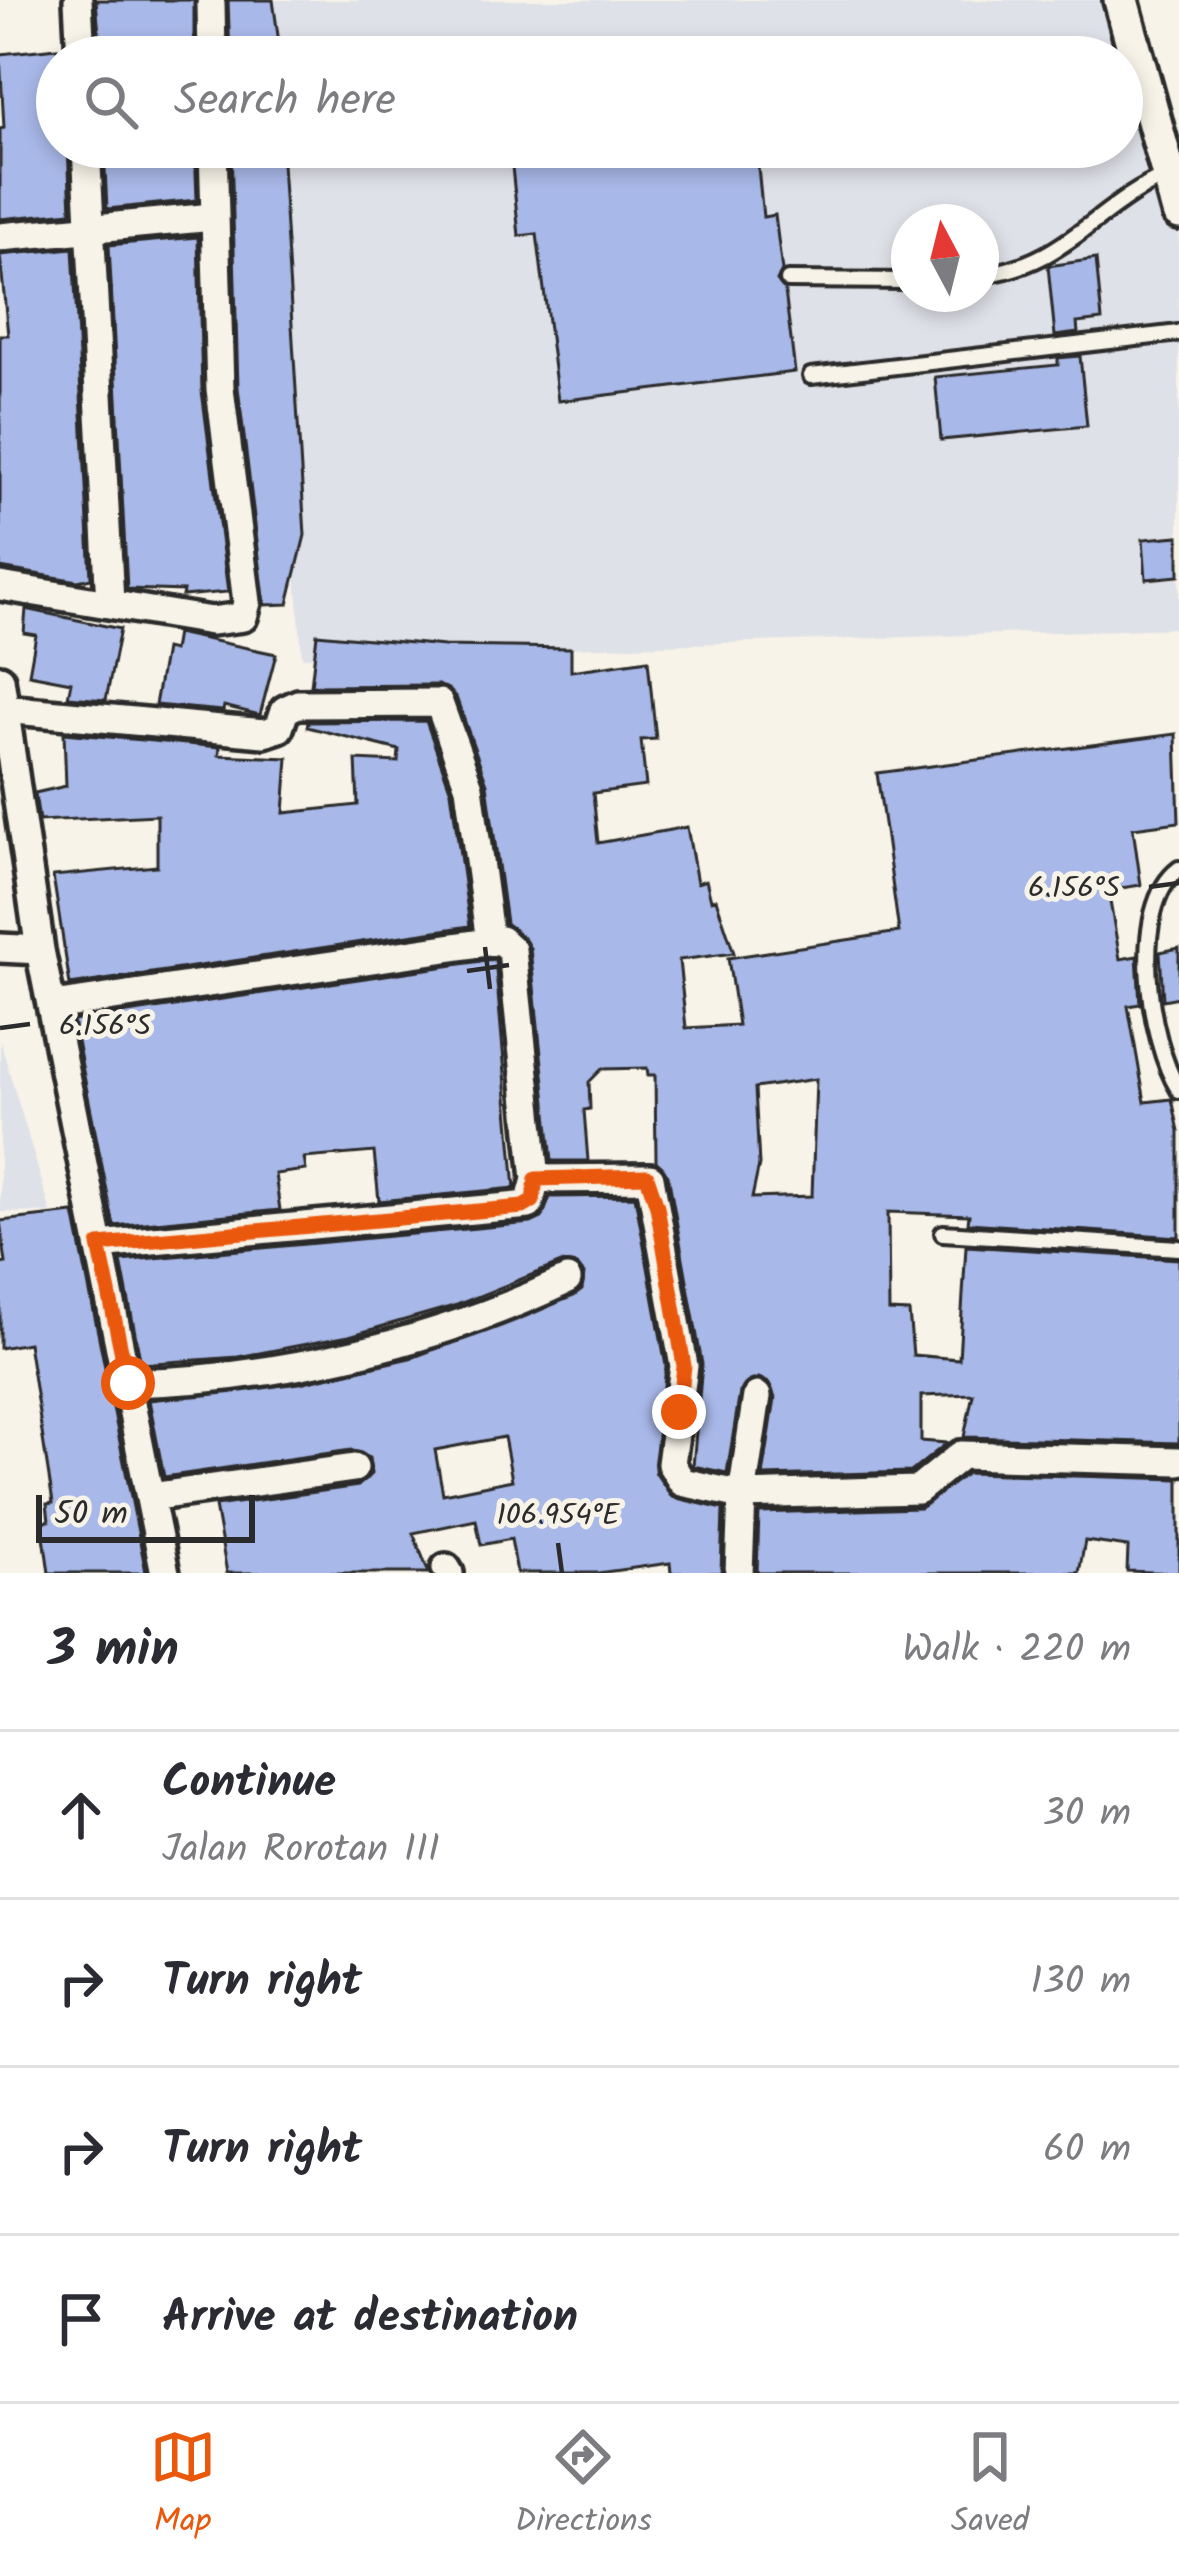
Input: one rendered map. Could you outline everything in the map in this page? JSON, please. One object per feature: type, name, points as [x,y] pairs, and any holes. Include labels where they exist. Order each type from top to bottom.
[{"type":"street","points":[[78,0],[80,36]]},
{"type":"street","points":[[1121,0],[1131,36]]},
{"type":"street","points":[[212,4],[212,36]]},
{"type":"street","points":[[1143,82],[1179,212]]},
{"type":"street","points":[[87,168],[110,604]]},
{"type":"street","points":[[0,586],[211,621],[236,620],[247,609],[220,389],[213,168]]},
{"type":"street","points":[[0,237],[213,217]]},
{"type":"street","points":[[0,680],[40,950],[165,1573]]},
{"type":"street","points":[[4,709],[264,734],[279,728],[285,710],[298,704],[439,703],[469,787],[490,942]]},
{"type":"street","points":[[53,1006],[490,942],[506,941],[512,950],[536,1179],[533,1201],[523,1207],[99,1245]]},
{"type":"street","points":[[0,948],[40,950]]},
{"type":"street","points":[[536,1179],[650,1178],[684,1366],[673,1471],[682,1482],[742,1495],[918,1490],[961,1455],[1179,1461]]},
{"type":"street","points":[[128,1383],[176,1382],[316,1361],[498,1310],[567,1280]]},
{"type":"street","points":[[739,1573],[742,1495],[757,1396]]},
{"type":"street","points":[[150,1497],[354,1468]]},
{"type":"lane","points":[[999,271],[1040,262],[1139,187],[1168,175]]},
{"type":"lane","points":[[788,280],[891,281]]},
{"type":"lane","points":[[811,376],[1179,333]]},
{"type":"lane","points":[[1179,869],[1154,897],[1146,949],[1156,1011],[1179,1090]]},
{"type":"lane","points":[[943,1233],[1179,1248]]},
{"type":"shaded area","points":[[255,0],[1132,0],[1142,36],[258,36]]},
{"type":"shaded area","points":[[1143,39],[1179,166],[1179,628],[302,657],[267,168],[1143,168]]},
{"type":"shaded area","points":[[0,1040],[51,1213],[0,1212]]},
{"type":"building","points":[[96,0],[194,0],[194,36],[99,36]]},
{"type":"building","points":[[228,0],[273,0],[278,36],[229,36]]},
{"type":"building","points":[[36,50],[36,168],[69,168],[71,212],[0,219],[0,129],[4,128],[0,54]]},
{"type":"building","points":[[105,168],[196,168],[197,200],[107,209]]},
{"type":"building","points":[[232,168],[282,168],[305,535],[288,604],[265,605],[238,388]]},
{"type":"building","points":[[512,168],[758,168],[763,217],[775,215],[782,271],[777,281],[785,291],[795,372],[558,401],[537,234],[519,236]]},
{"type":"building","points":[[198,237],[202,391],[228,592],[182,596],[183,591],[127,589],[109,245]]},
{"type":"building","points":[[73,248],[91,578],[78,581],[0,568],[0,335],[8,335],[0,255]]},
{"type":"building","points":[[1096,259],[1102,320],[1077,323],[1078,333],[1055,336],[1048,266]]},
{"type":"building","points":[[1080,356],[1087,426],[941,440],[935,377],[1058,365],[1058,358]]},
{"type":"building","points":[[1179,536],[1179,576],[1146,579],[1143,539]]},
{"type":"building","points":[[26,609],[120,629],[106,700],[68,697],[71,682],[29,674],[36,635],[24,633]]},
{"type":"building","points":[[176,633],[276,654],[260,715],[224,706],[223,711],[155,705],[165,649],[173,651]]},
{"type":"building","points":[[317,634],[444,646],[571,648],[571,671],[648,660],[656,739],[641,740],[646,786],[593,793],[598,843],[687,827],[697,883],[706,880],[734,953],[679,960],[686,1028],[738,1025],[728,958],[899,932],[877,773],[1176,734],[1179,822],[1133,828],[1141,885],[1108,890],[1120,959],[1137,956],[1140,1004],[1128,1006],[1145,1102],[1172,1099],[1179,1131],[1179,1237],[968,1223],[969,1215],[888,1212],[889,1311],[909,1312],[913,1355],[959,1359],[966,1246],[1179,1259],[1179,1443],[964,1437],[973,1394],[921,1396],[921,1441],[947,1443],[911,1472],[763,1476],[775,1398],[769,1383],[759,1378],[740,1392],[727,1473],[693,1466],[702,1364],[668,1175],[656,1161],[655,1075],[648,1075],[647,1068],[602,1069],[589,1082],[590,1109],[584,1110],[588,1161],[552,1161],[530,948],[506,923],[487,784],[456,697],[439,685],[311,686]],"holes":[[[816,1079],[812,1196],[752,1198],[759,1165],[755,1088]]]},
{"type":"building","points":[[426,721],[451,791],[470,926],[70,985],[53,876],[157,866],[157,815],[39,821],[35,793],[66,786],[64,733],[220,747],[219,755],[288,758],[284,813],[358,805],[356,760],[398,762],[399,750],[307,727],[308,722]]},
{"type":"building","points":[[1179,948],[1179,997],[1163,1000],[1160,952]]},
{"type":"building","points":[[495,959],[515,1188],[379,1201],[374,1152],[304,1158],[306,1170],[275,1174],[280,1210],[114,1226],[73,1021]]},
{"type":"building","points":[[635,1196],[666,1366],[655,1472],[672,1497],[723,1509],[721,1573],[671,1573],[670,1563],[598,1573],[517,1573],[511,1539],[481,1545],[476,1520],[413,1533],[429,1573],[227,1573],[215,1506],[358,1486],[371,1474],[369,1458],[351,1450],[164,1477],[149,1400],[300,1383],[414,1357],[574,1296],[582,1290],[584,1274],[577,1265],[561,1263],[457,1305],[349,1336],[238,1357],[141,1364],[121,1261],[531,1223],[542,1218],[550,1197]],"holes":[[[504,1437],[512,1480],[443,1494],[435,1450]]]},
{"type":"building","points":[[74,1213],[146,1572],[49,1573],[42,1522],[49,1521],[47,1504],[53,1503],[28,1343],[0,1348],[0,1264],[6,1263],[0,1221]]},
{"type":"building","points":[[967,1473],[1179,1479],[1179,1573],[1127,1571],[1128,1547],[1085,1541],[1079,1573],[757,1573],[759,1513],[920,1508]]},
{"type":"route","points":[[128,1383],[99,1245],[306,1222],[523,1207],[533,1201],[536,1179],[647,1176],[657,1206],[684,1366],[679,1412]]}]
